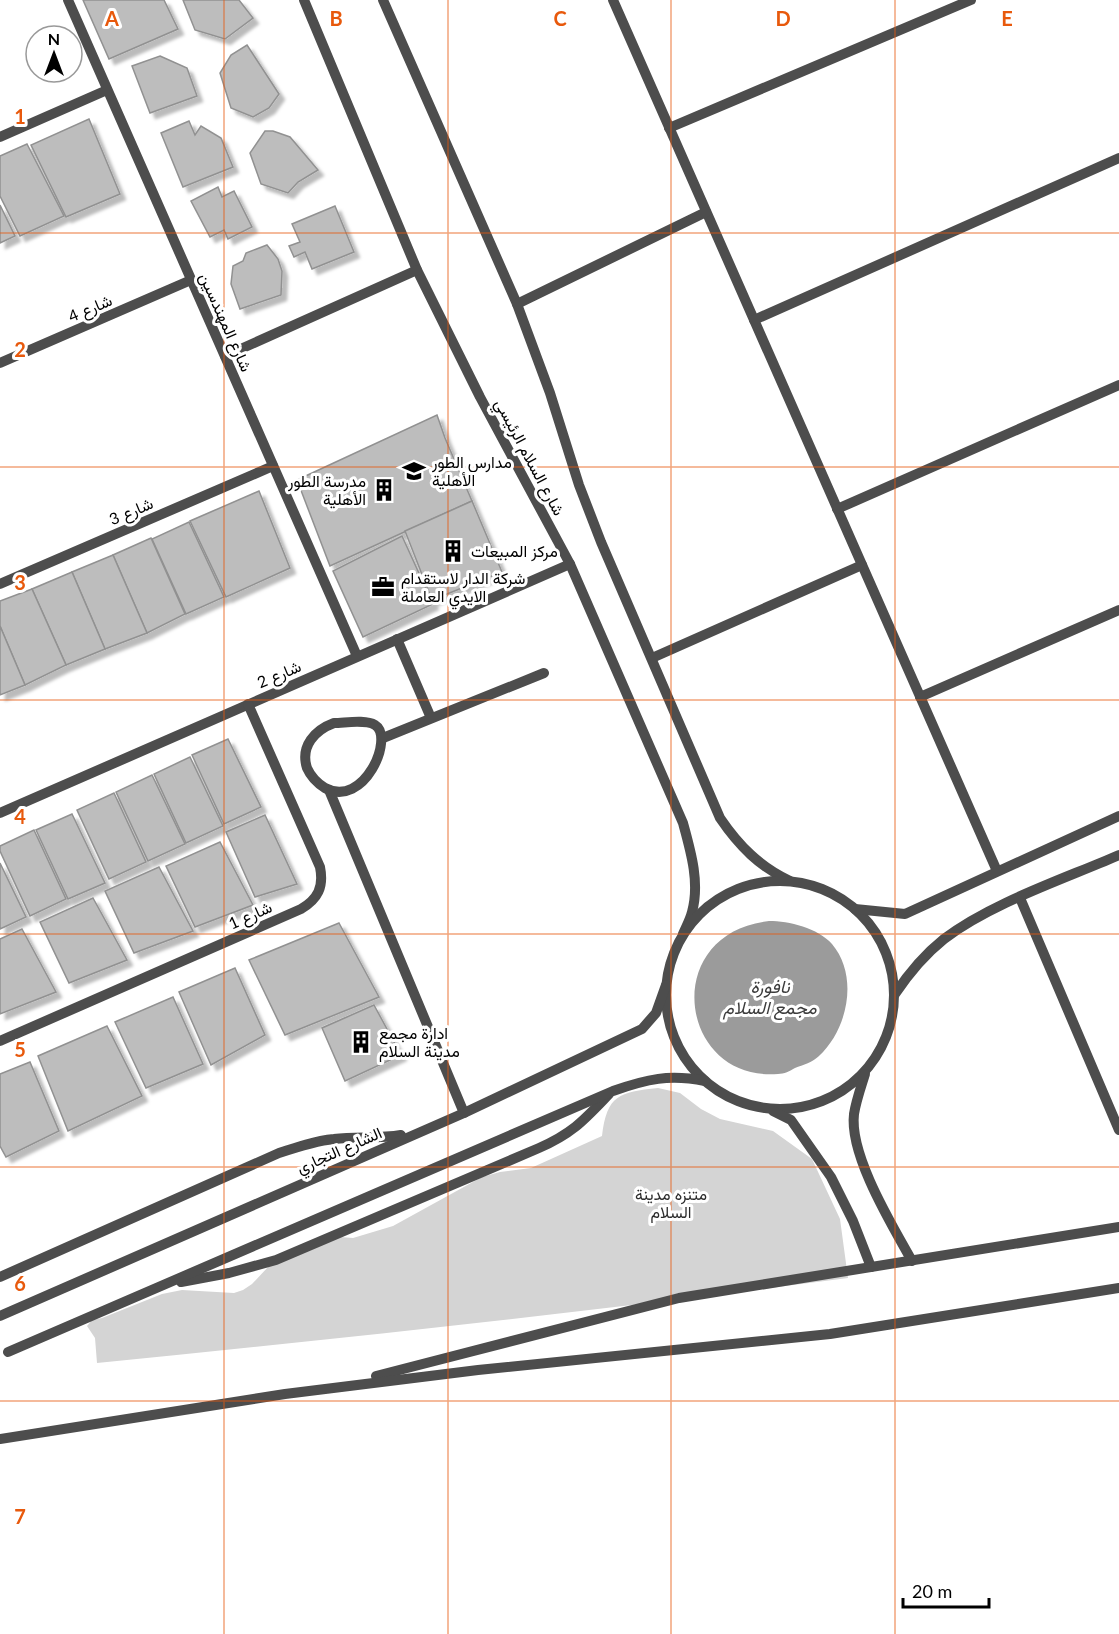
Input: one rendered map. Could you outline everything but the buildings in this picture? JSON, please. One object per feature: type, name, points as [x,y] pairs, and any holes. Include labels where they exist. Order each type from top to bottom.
[{"type":"street","name":"شارع المهندسين","points":[[68,0],[357,656]]},
{"type":"street","name":"شارع السلام الرئيسي","points":[[304,0],[417,270],[480,397],[570,564],[683,823],[691,851],[695,884],[692,912],[675,950],[666,985]]},
{"type":"street","name":"شارع السلام الرئيسي","points":[[383,0],[517,304],[601,542],[720,818],[750,855],[770,872],[790,881]]},
{"type":"street","points":[[613,0],[997,871]]},
{"type":"street","points":[[669,128],[971,0]]},
{"type":"street","points":[[0,137],[107,90]]},
{"type":"street","points":[[754,320],[1119,158]]},
{"type":"street","points":[[517,304],[706,212]]},
{"type":"street","points":[[225,356],[417,270]]},
{"type":"street","name":"شارع 4","points":[[0,363],[191,280]]},
{"type":"street","points":[[837,509],[1119,385]]},
{"type":"street","name":"شارع 3","points":[[0,584],[273,466]]},
{"type":"street","name":"شارع 2","points":[[0,813],[570,564]]},
{"type":"street","points":[[652,658],[862,565]]},
{"type":"street","points":[[920,697],[1119,610]]},
{"type":"street","points":[[397,639],[431,718]]},
{"type":"street","points":[[383,738],[544,674]]},
{"type":"street","name":"شارع 1","points":[[0,1041],[301,909],[316,897],[321,888],[320,867],[248,704]]},
{"type":"street","points":[[329,790],[351,790],[362,784],[369,776],[383,738],[375,724],[334,723],[323,727],[308,743],[305,755],[306,766],[311,776],[329,790],[464,1113]]},
{"type":"street","points":[[855,909],[905,914],[1119,816]]},
{"type":"street","points":[[894,994],[912,969],[943,940],[995,908],[1119,855]]},
{"type":"street","points":[[683,934],[703,911],[729,893],[748,885],[790,881],[825,890],[841,898],[855,909],[873,929],[887,952],[892,969],[894,994],[892,1023],[878,1056],[867,1070],[839,1093],[823,1101],[788,1109],[770,1109]]},
{"type":"street","points":[[1020,898],[1119,1130]]},
{"type":"street","points":[[666,985],[668,1021],[682,1054],[705,1081],[735,1100],[770,1109],[791,1120],[831,1178],[853,1221],[871,1267]]},
{"type":"street","name":"الشارع التجاري","points":[[0,1316],[464,1113],[642,1029],[656,1013],[666,985]]},
{"type":"street","points":[[867,1070],[854,1117],[857,1142],[863,1164],[912,1260]]},
{"type":"street","points":[[8,1352],[613,1091],[642,1080],[669,1076],[705,1081]]},
{"type":"street","points":[[149,1291],[276,1260],[540,1148],[564,1137],[580,1125],[613,1091]]},
{"type":"street","points":[[0,1277],[279,1153],[335,1138],[388,1137],[416,1133]]},
{"type":"street","points":[[285,1394],[388,1374],[679,1298],[1119,1227]]},
{"type":"street","points":[[0,1439],[285,1394],[478,1370],[830,1334],[1119,1288]]},
{"type":"green space","name":"متنزه مدينة السلام","points":[[658,1088],[680,1093],[701,1109],[720,1119],[773,1131],[812,1159],[840,1219],[848,1278],[473,1324],[97,1363],[95,1338],[87,1326],[92,1320],[162,1294],[182,1290],[234,1293],[243,1290],[269,1266],[327,1236],[353,1238],[393,1226],[482,1177],[531,1168],[602,1136],[607,1112],[617,1098],[634,1091]]},
{"type":"water","name":"نافورة مجمع السلام","points":[[769,921],[803,926],[826,938],[840,957],[847,986],[843,1017],[829,1045],[814,1060],[780,1074],[744,1070],[719,1055],[702,1032],[695,1005],[697,977],[710,951],[734,931]]},
{"type":"place","name":"مدارس الطور الأهلية","points":[[414,471]]},
{"type":"place","name":"مدرسة الطور الأهلية","points":[[384,490]]},
{"type":"place","name":"مركز المبيعات","points":[[453,551]]},
{"type":"place","name":"شركة الدار لاستقدام الايدي العاملة","points":[[383,587]]},
{"type":"place","name":"ادارة مجمع مدينة السلام","points":[[361,1042]]}]
